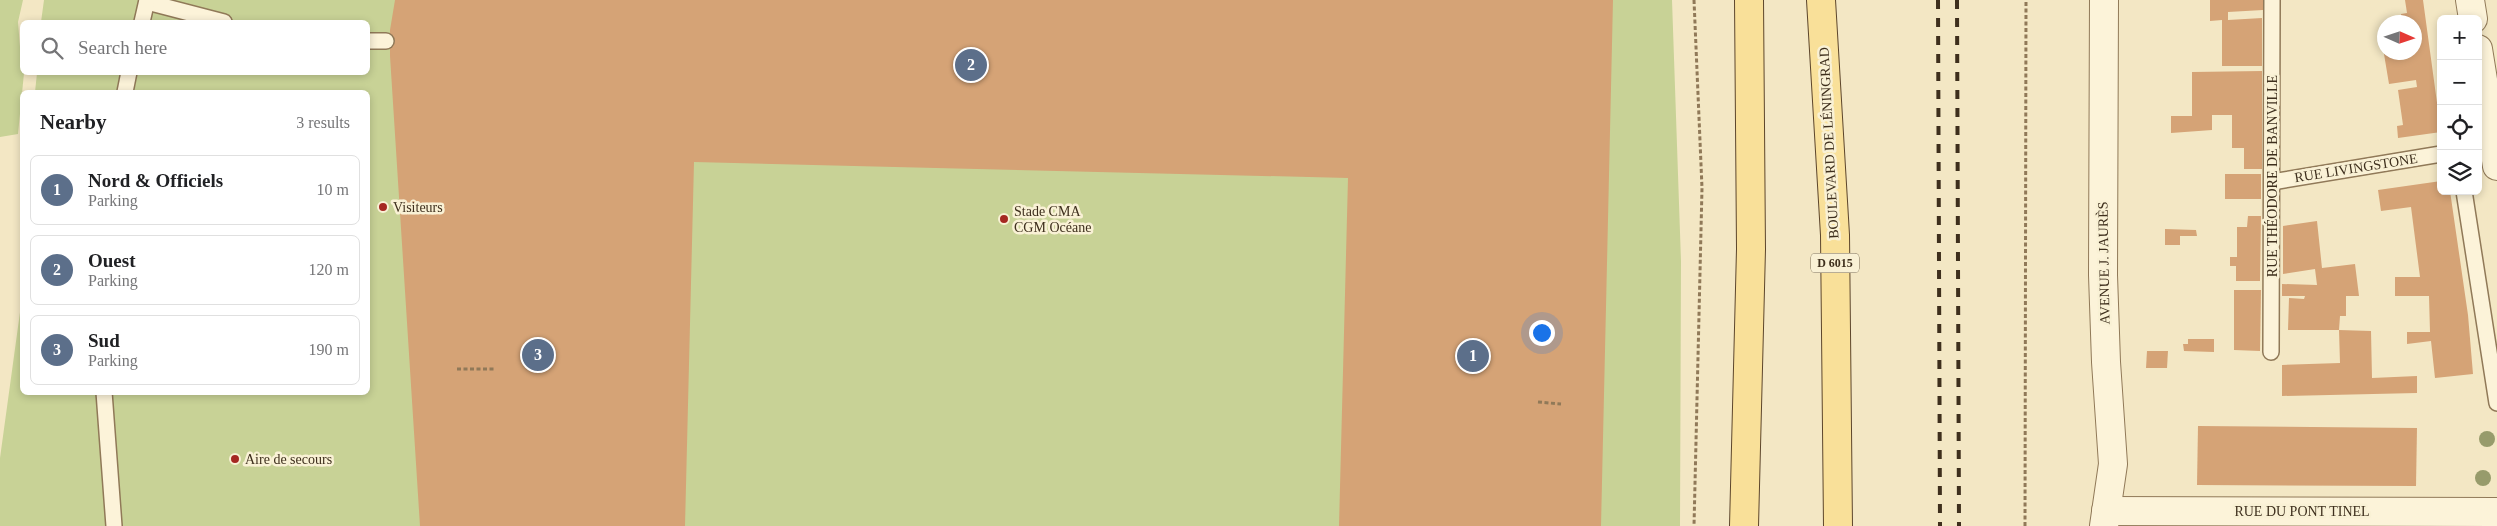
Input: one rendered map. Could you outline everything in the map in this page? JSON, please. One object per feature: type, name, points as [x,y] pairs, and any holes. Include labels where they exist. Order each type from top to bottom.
[{"type":"main road","points":[[1744,526],[1751,249],[1748,0]]},
{"type":"main road","name":"BOULEVARD DE LÉNINGRAD","points":[[1821,0],[1835,235],[1838,526]]},
{"type":"street","name":"AVENUE J. JAURÈS","points":[[2104,0],[2103,275],[2106,362],[2113,464],[2105,519]]},
{"type":"street","points":[[2470,0],[2473,15]]},
{"type":"street","points":[[2479,60],[2490,153]]},
{"type":"street","name":"RUE DU PONT TINEL","points":[[2105,519],[2497,512]]},
{"type":"street","points":[[2496,526],[2497,522]]},
{"type":"lane","name":"RUE THÉODORE DE BANVILLE","points":[[2271,352],[2272,0]]},
{"type":"lane","points":[[142,20],[147,1],[217,20]]},
{"type":"lane","points":[[370,41],[386,41]]},
{"type":"lane","points":[[125,90],[128,75]]},
{"type":"lane","name":"RUE LIVINGSTONE","points":[[2272,182],[2437,155]]},
{"type":"lane","points":[[2465,195],[2497,404]]},
{"type":"lane","points":[[104,395],[114,526]]},
{"type":"path","points":[[1694,0],[1702,188],[1694,526]]},
{"type":"path","points":[[2025,526],[2026,0]]},
{"type":"path","points":[[457,369],[494,369]]},
{"type":"path","points":[[1538,402],[1561,404]]},
{"type":"green space","points":[[0,0],[23,0],[18,22],[20,75],[24,75],[22,90],[20,90],[18,134],[0,137]]},
{"type":"green space","name":"Stade CMA CGM Océane","points":[[44,0],[1672,0],[1681,261],[1680,526],[0,526],[0,458],[20,312],[20,395],[370,395],[370,90],[35,90],[37,75],[370,75],[370,20],[41,20]]},
{"type":"building","name":"Stade CMA CGM Océane","points":[[395,0],[1613,0],[1601,526],[1339,526],[1348,178],[694,162],[685,526],[420,526],[390,56],[390,30]]},
{"type":"building","points":[[2210,0],[2263,0],[2263,10],[2228,12],[2228,20],[2262,18],[2262,66],[2222,66],[2222,20],[2210,21]]},
{"type":"building","points":[[2405,0],[2423,0],[2437,103],[2437,133],[2398,138],[2397,126],[2403,125],[2398,90],[2417,87],[2416,80],[2389,84],[2385,60],[2422,60],[2422,15],[2401,15],[2407,13]]},
{"type":"building","points":[[2262,71],[2262,169],[2244,169],[2244,148],[2232,148],[2232,115],[2212,115],[2212,130],[2171,133],[2171,116],[2192,116],[2192,72]]},
{"type":"building","points":[[2225,174],[2261,174],[2261,199],[2225,199]]},
{"type":"building","points":[[2437,182],[2437,195],[2451,195],[2468,315],[2473,374],[2435,378],[2431,341],[2407,344],[2407,332],[2430,332],[2429,296],[2395,296],[2395,277],[2420,277],[2411,207],[2381,211],[2378,190]]},
{"type":"building","points":[[2248,216],[2261,216],[2260,281],[2236,281],[2236,266],[2230,266],[2230,257],[2237,257],[2237,227],[2247,227]]},
{"type":"building","points":[[2317,221],[2322,268],[2355,264],[2359,296],[2346,296],[2346,316],[2340,316],[2339,330],[2288,330],[2289,298],[2304,299],[2305,296],[2282,296],[2282,284],[2317,285],[2315,269],[2283,274],[2283,226]]},
{"type":"building","points":[[2165,229],[2196,230],[2197,236],[2180,236],[2180,245],[2165,245]]},
{"type":"building","points":[[2234,290],[2261,290],[2260,351],[2234,350]]},
{"type":"building","points":[[2339,330],[2371,331],[2372,378],[2417,376],[2417,393],[2282,396],[2282,365],[2340,363]]},
{"type":"building","points":[[2188,339],[2214,339],[2214,352],[2184,351],[2183,344],[2188,344]]},
{"type":"building","points":[[2147,351],[2168,351],[2167,368],[2146,368]]},
{"type":"building","points":[[2198,426],[2417,428],[2416,486],[2197,485]]},
{"type":"railway","points":[[1938,0],[1940,526]]},
{"type":"railway","points":[[1957,0],[1959,526]]},
{"type":"place","name":"Ouest","points":[[971,65]]},
{"type":"place","name":"Visiteurs","points":[[383,207]]},
{"type":"place","name":"Stade CMA CGM Océane","points":[[1004,219]]},
{"type":"place","name":"Sud","points":[[538,355]]},
{"type":"place","name":"Nord & Officiels","points":[[1473,356]]},
{"type":"place","name":"Aire de secours","points":[[235,459]]}]
